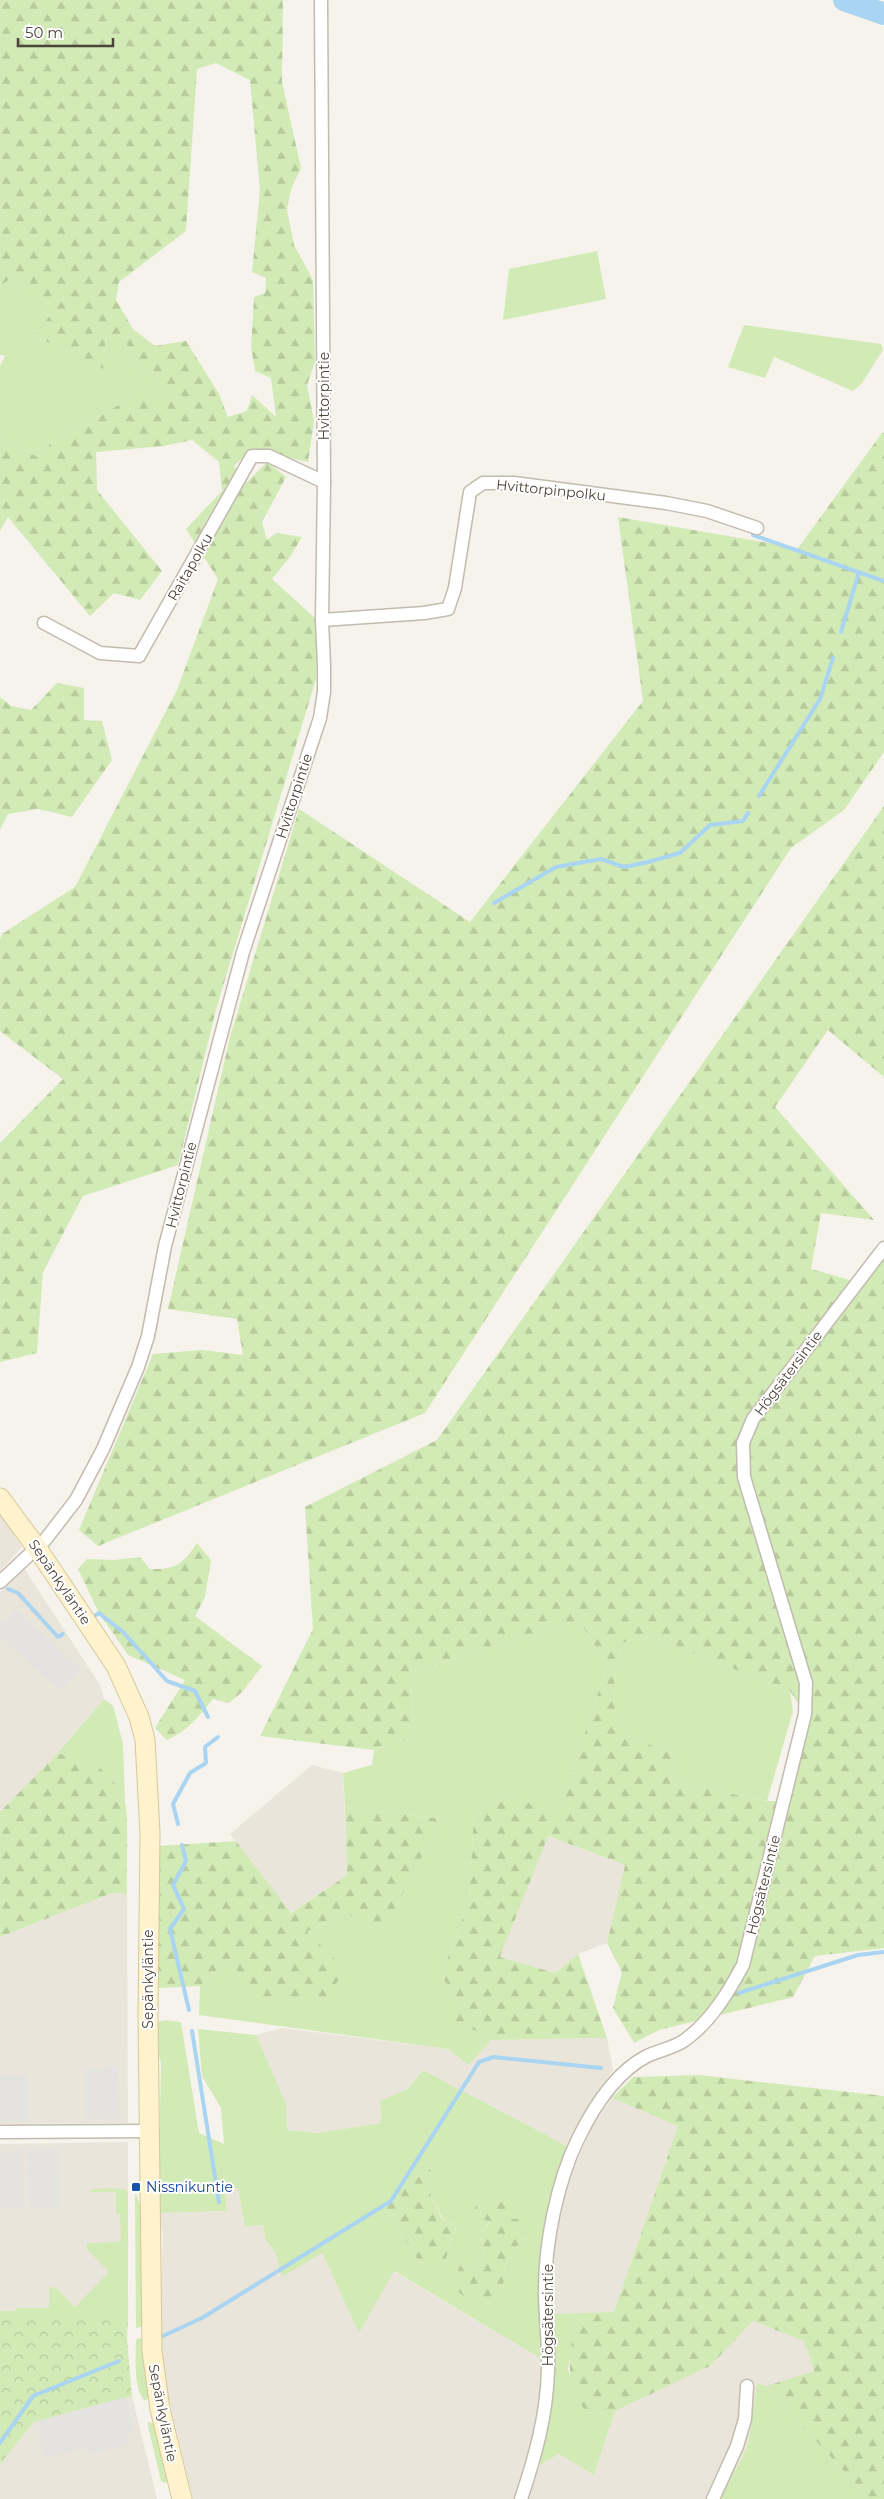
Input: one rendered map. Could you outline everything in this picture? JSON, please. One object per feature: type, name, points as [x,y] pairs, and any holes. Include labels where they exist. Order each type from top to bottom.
[{"type":"street","name":"Hvittorpintie","points":[[0,1582],[37,1548],[76,1500],[103,1449],[142,1354],[165,1246],[243,952],[320,718],[324,692],[322,620],[324,482],[321,0]]},
{"type":"street","name":"Raitapolku","points":[[44,623],[100,653],[139,656],[252,456],[269,456],[324,482]]},
{"type":"street","name":"Hvittorpinpolku","points":[[322,620],[424,613],[448,609],[455,588],[470,492],[483,483],[514,483],[666,502],[700,509],[757,528]]},
{"type":"street","name":"Högsätersintie","points":[[521,2499],[541,2432],[548,2371],[545,2289],[548,2248],[564,2172],[578,2138],[622,2073],[648,2056],[687,2039],[725,1997],[743,1965],[805,1714],[806,1683],[744,1477],[743,1443],[753,1419],[884,1248]]},
{"type":"street","name":"Sepänkyläntie","points":[[0,1498],[37,1548],[116,1666],[139,1717],[145,1740],[150,1833],[149,2131],[153,2369],[160,2408],[182,2499]]},
{"type":"street","points":[[0,2132],[149,2131]]},
{"type":"street","points":[[713,2499],[737,2446],[745,2419],[746,2386]]},
{"type":"shaded area","points":[[0,1512],[22,1547],[0,1571]]},
{"type":"shaded area","points":[[24,1568],[100,1685],[104,1699],[57,1754],[0,1812],[0,1592]]},
{"type":"shaded area","points":[[16,1610],[81,1669],[60,1691],[0,1636],[0,1621],[3,1624]]},
{"type":"shaded area","points":[[312,1765],[343,1773],[347,1875],[290,1913],[230,1834]]},
{"type":"shaded area","points":[[547,1836],[625,1865],[607,1943],[578,1954],[555,1973],[500,1957]]},
{"type":"shaded area","points":[[112,1893],[127,1894],[128,2123],[0,2124],[0,1937]]},
{"type":"shaded area","points":[[283,2028],[448,2049],[468,2065],[492,2040],[607,2038],[613,2070],[581,2119],[567,2146],[423,2070],[408,2089],[380,2101],[381,2123],[318,2133],[287,2130],[256,2035]]},
{"type":"shaded area","points":[[107,2066],[118,2066],[119,2119],[85,2119],[84,2069],[107,2069]]},
{"type":"shaded area","points":[[0,2075],[28,2075],[28,2121],[0,2121]]},
{"type":"shaded area","points":[[612,2098],[678,2126],[614,2312],[554,2314],[551,2281],[553,2248],[569,2180],[592,2127]]},
{"type":"shaded area","points":[[128,2142],[128,2314],[0,2319],[0,2144]]},
{"type":"shaded area","points":[[58,2149],[60,2208],[29,2209],[27,2150]]},
{"type":"shaded area","points":[[15,2150],[24,2150],[25,2208],[0,2209],[0,2153],[15,2153]]},
{"type":"shaded area","points":[[239,2188],[245,2227],[263,2225],[265,2239],[275,2252],[282,2276],[322,2253],[359,2332],[393,2271],[545,2361],[535,2435],[516,2499],[193,2499],[159,2358],[163,2234],[158,2213],[227,2211],[225,2189]]},
{"type":"shaded area","points":[[753,2321],[804,2341],[814,2371],[766,2386],[757,2383],[749,2439],[744,2454],[719,2499],[527,2499],[540,2465],[559,2454],[594,2475],[615,2411],[710,2366]]},
{"type":"shaded area","points":[[132,2396],[157,2499],[0,2499],[0,2464],[34,2422]]},
{"type":"shaded area","points":[[126,2397],[134,2431],[126,2433],[130,2445],[87,2455],[86,2449],[43,2458],[38,2421]]},
{"type":"green space","points":[[0,0],[283,0],[282,82],[301,168],[291,189],[287,210],[294,245],[313,280],[315,362],[307,385],[314,421],[308,462],[252,449],[234,466],[246,483],[267,462],[286,477],[262,522],[267,540],[276,533],[302,537],[290,557],[272,579],[317,620],[316,679],[217,1006],[178,1165],[83,1196],[43,1272],[37,1353],[0,1362],[0,1143],[63,1079],[0,1031],[0,939],[2,934],[75,887],[177,690],[218,579],[186,529],[222,491],[219,462],[192,440],[164,446],[96,452],[97,490],[162,571],[140,600],[114,593],[90,616],[8,517],[0,531],[0,439],[38,457],[53,441],[130,399],[176,399],[137,364],[122,336],[106,336],[103,369],[35,336],[51,314],[10,279],[0,286]],"holes":[[[216,63],[250,80],[260,190],[252,272],[266,278],[265,293],[254,297],[251,347],[255,371],[271,378],[276,417],[252,395],[247,411],[228,417],[219,394],[186,341],[155,346],[133,329],[116,300],[119,282],[186,231],[197,69]]]},
{"type":"green space","points":[[597,251],[606,299],[503,320],[509,269]]},
{"type":"green space","points":[[10,279],[52,314],[35,336],[103,368],[106,336],[122,336],[137,364],[177,399],[130,399],[53,441],[38,457],[0,439],[0,366],[5,356],[0,355],[0,286]]},
{"type":"green space","points":[[744,325],[881,344],[883,350],[862,383],[853,391],[774,357],[765,378],[728,367]]},
{"type":"green space","points":[[882,433],[884,433],[884,752],[844,810],[791,848],[425,1413],[98,1546],[79,1530],[153,1354],[202,1350],[243,1355],[237,1319],[168,1309],[230,1037],[299,809],[470,922],[643,701],[618,517],[798,548]]},
{"type":"green space","points":[[57,683],[84,688],[84,720],[102,721],[112,760],[72,817],[38,809],[8,814],[0,830],[0,697],[11,706],[31,710]]},
{"type":"green space","points":[[884,806],[884,1077],[828,1030],[775,1107],[874,1220],[821,1213],[811,1269],[857,1282],[884,1248],[884,1948],[815,1956],[793,1997],[659,2030],[634,2043],[613,2008],[622,1972],[607,1943],[625,1865],[548,1836],[500,1957],[555,1973],[578,1954],[607,2038],[492,2040],[453,2019],[460,2003],[441,1975],[469,1901],[474,1813],[502,1795],[560,1812],[607,1665],[579,1620],[410,1672],[415,1737],[374,1750],[260,1736],[313,1629],[305,1507],[437,1440]],"holes":[[[647,1635],[790,1691],[805,1714],[784,1801],[767,1801],[670,1781],[676,1755],[628,1736],[615,1710],[614,1677],[622,1643]]]},
{"type":"green space","points":[[197,1543],[211,1560],[205,1597],[195,1616],[262,1666],[242,1692],[229,1703],[213,1699],[187,1728],[167,1740],[155,1728],[185,1680],[128,1655],[99,1613],[78,1569],[87,1559],[114,1560],[140,1557],[150,1569],[173,1567],[183,1561]]},
{"type":"green space","points":[[579,1620],[607,1665],[560,1813],[502,1795],[474,1813],[469,1901],[441,1975],[460,2003],[454,2019],[492,2040],[468,2065],[448,2049],[199,2015],[200,1986],[231,1958],[307,1932],[345,1912],[380,1936],[442,1819],[345,1807],[343,1773],[372,1765],[374,1750],[415,1737],[410,1672]]},
{"type":"green space","points":[[647,1635],[790,1691],[793,1711],[767,1801],[670,1781],[676,1755],[628,1736],[615,1710],[614,1677],[622,1643]]},
{"type":"green space","points":[[104,1699],[113,1706],[123,1744],[125,1803],[103,1770],[57,1754]]},
{"type":"green space","points":[[57,1754],[80,1758],[98,1767],[113,1781],[125,1802],[127,1894],[112,1893],[0,1937],[0,1812]]},
{"type":"green space","points":[[345,1807],[442,1819],[380,1937],[345,1912],[307,1932],[346,1970],[323,2002],[252,2002],[231,1958],[200,1986],[159,1988],[159,1846],[236,1841],[291,1913],[347,1875]]},
{"type":"green space","points":[[166,2020],[181,2022],[199,2133],[224,2144],[221,2108],[202,2076],[198,2029],[256,2035],[286,2104],[287,2130],[318,2133],[381,2123],[380,2101],[408,2089],[423,2070],[567,2146],[556,2182],[545,2361],[394,2271],[359,2333],[322,2253],[282,2277],[275,2252],[265,2239],[263,2225],[245,2227],[238,2188],[225,2189],[227,2211],[158,2213],[161,2063],[155,2040],[155,2023]],"holes":[[[425,2167],[431,2170],[429,2191],[443,2219],[457,2226],[450,2240],[446,2260],[420,2263],[388,2214],[373,2202],[414,2183]],[[490,2220],[526,2232],[505,2266],[503,2287],[460,2266],[471,2271],[484,2257],[481,2235]]]},
{"type":"green space","points":[[699,2075],[884,2096],[884,2499],[869,2499],[766,2386],[814,2371],[804,2341],[753,2321],[710,2366],[615,2411],[588,2414],[579,2402],[571,2378],[570,2366],[570,2353],[577,2313],[614,2312],[678,2126],[612,2098],[633,2077]]},
{"type":"green space","points":[[425,2167],[431,2170],[429,2191],[442,2219],[457,2226],[450,2240],[446,2260],[437,2264],[420,2263],[388,2214],[373,2202],[414,2183]]},
{"type":"green space","points":[[125,2189],[128,2194],[128,2327],[0,2353],[0,2311],[16,2311],[16,2308],[49,2308],[49,2287],[56,2288],[75,2307],[109,2272],[87,2249],[87,2243],[121,2242],[120,2215],[116,2214],[116,2192],[90,2192],[89,2190]]},
{"type":"green space","points":[[135,2195],[143,2213],[143,2326],[136,2328]]},
{"type":"green space","points":[[509,2201],[512,2219],[525,2219],[526,2232],[505,2266],[503,2287],[484,2309],[452,2288],[460,2265],[471,2271],[484,2257],[481,2235],[490,2221],[473,2218],[477,2202]]},
{"type":"green space","points":[[577,2313],[568,2370],[588,2414],[615,2411],[594,2475],[559,2454],[540,2465],[553,2371],[554,2314]]},
{"type":"green space","points":[[128,2314],[127,2339],[132,2396],[34,2422],[0,2464],[0,2319]]},
{"type":"green space","points":[[140,2338],[143,2343],[149,2398],[144,2401],[138,2387],[136,2371],[136,2339]]},
{"type":"green space","points":[[757,2383],[766,2386],[869,2499],[719,2499],[744,2454],[749,2439]]},
{"type":"green space","points":[[147,2422],[153,2423],[156,2427],[168,2481],[165,2483],[161,2481]]},
{"type":"waterway","points":[[844,0],[884,14]]},
{"type":"waterway","points":[[753,535],[884,581]]},
{"type":"waterway","points":[[841,632],[859,572]]},
{"type":"waterway","points":[[759,796],[820,699],[833,658]]},
{"type":"waterway","points":[[494,903],[556,867],[601,859],[624,867],[680,853],[710,825],[743,821],[748,813]]},
{"type":"waterway","points":[[8,1589],[18,1593],[58,1637],[63,1634]]},
{"type":"waterway","points":[[96,1615],[99,1613],[123,1632],[167,1681],[195,1691],[208,1717]]},
{"type":"waterway","points":[[178,1824],[173,1804],[190,1773],[206,1763],[205,1747],[218,1737]]},
{"type":"waterway","points":[[182,1845],[186,1861],[173,1885],[184,1909],[170,1929],[189,2010]]},
{"type":"waterway","points":[[739,1993],[858,1955],[884,1952]]},
{"type":"waterway","points":[[192,2031],[219,2202]]},
{"type":"waterway","points":[[163,2336],[202,2318],[391,2201],[479,2062],[494,2057],[601,2068]]},
{"type":"waterway","points":[[0,2443],[33,2396],[119,2361]]},
{"type":"place","name":"Nissnikuntie","points":[[136,2187]]}]
